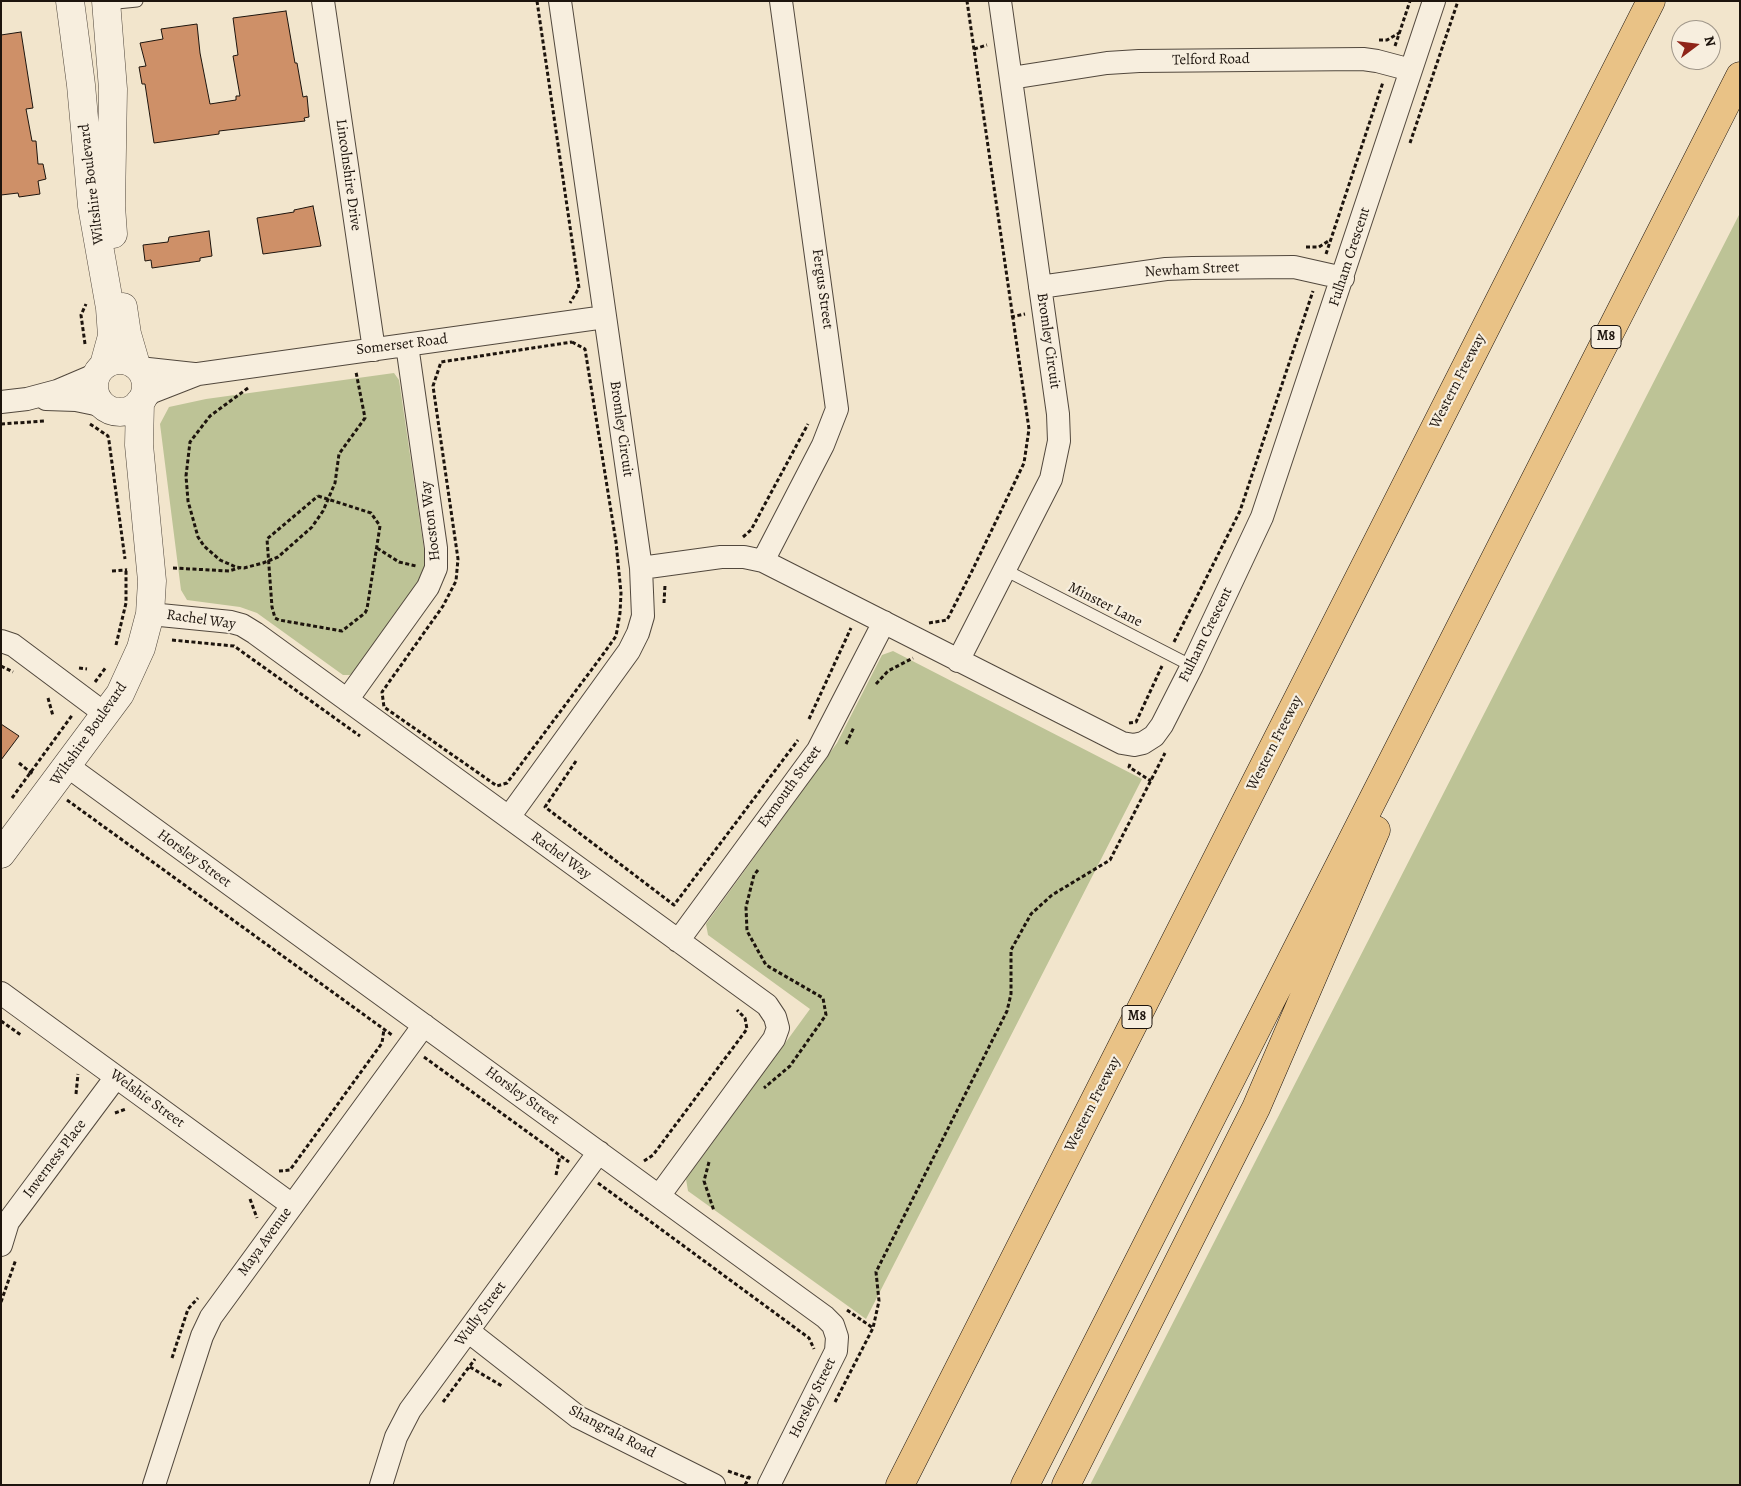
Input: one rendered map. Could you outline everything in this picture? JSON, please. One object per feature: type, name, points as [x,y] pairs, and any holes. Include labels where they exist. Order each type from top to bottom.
[{"type":"highway","points":[[1567,164],[1639,1]]},
{"type":"highway","name":"Western Freeway","points":[[900,1485],[1651,1]]},
{"type":"highway","name":"M8","points":[[1025,1485],[1475,599],[1627,294],[1740,76]]},
{"type":"highway","points":[[1066,1485],[1256,1108],[1475,599]]},
{"type":"street","name":"Wiltshire Boulevard","points":[[70,1],[81,85],[92,206],[110,308],[112,336],[101,370]]},
{"type":"street","name":"Lincolnshire Drive","points":[[323,1],[374,350]]},
{"type":"street","name":"Bromley Circuit","points":[[509,817],[629,651],[638,633],[655,573],[605,317],[560,1]]},
{"type":"street","name":"Fergus Street","points":[[766,554],[823,445],[837,409],[781,1]]},
{"type":"street","name":"Bromley Circuit","points":[[958,660],[1051,479],[1059,441],[1058,414],[1000,1]]},
{"type":"street","name":"Fulham Crescent","points":[[655,573],[722,557],[766,554],[880,631],[958,660],[1122,743],[1134,745],[1143,743],[1154,736],[1162,725],[1192,666],[1262,517],[1434,1]]},
{"type":"street","name":"Wiltshire Boulevard","points":[[107,3],[112,89],[112,232],[127,334],[137,366]]},
{"type":"street","name":"Telford Road","points":[[1011,78],[1123,62],[1363,59],[1389,63],[1412,70]]},
{"type":"street","name":"Newham Street","points":[[1040,287],[1166,269],[1294,267],[1343,278]]},
{"type":"street","name":"Somerset Road","points":[[142,401],[152,392],[198,374],[605,317]]},
{"type":"street","name":"Hocston Way","points":[[347,700],[428,587],[436,568],[435,538],[407,345]]},
{"type":"street","points":[[1,402],[27,399],[76,400],[103,414],[126,411],[142,401],[146,380],[137,366],[120,360],[70,386],[27,399]]},
{"type":"street","name":"Somerset Road","points":[[137,366],[198,374]]},
{"type":"street","points":[[101,370],[95,381],[96,395],[103,414]]},
{"type":"street","name":"Wiltshire Boulevard","points":[[1,854],[41,780],[66,766],[94,706],[120,694],[132,670],[150,614],[139,570],[141,482],[138,430],[142,401]]},
{"type":"street","name":"Wiltshire Boulevard","points":[[103,414],[125,435],[141,482]]},
{"type":"street","name":"Rachel Way","points":[[150,614],[218,620],[242,625],[767,1005],[775,1016],[778,1028],[767,1050],[659,1196]]},
{"type":"street","name":"Exmouth Street","points":[[678,941],[818,750],[880,631]]},
{"type":"street","points":[[1,641],[13,645],[94,706]]},
{"type":"street","name":"Horsley Street","points":[[66,766],[659,1196],[825,1317],[833,1325],[837,1337],[836,1351],[831,1365],[759,1481]]},
{"type":"street","name":"Welshie Street","points":[[1,993],[292,1205]]},
{"type":"street","name":"Maya Avenue","points":[[154,1485],[202,1336],[211,1317],[424,1025]]},
{"type":"street","name":"Inverness Place","points":[[9,1251],[8,1222],[116,1077]]},
{"type":"street","name":"Wully Street","points":[[381,1485],[396,1437],[410,1410],[477,1338],[608,1159]]},
{"type":"street","name":"Shangrala Road","points":[[477,1338],[578,1417],[718,1477]]},
{"type":"lane","points":[[107,3],[137,1]]},
{"type":"lane","name":"Minster Lane","points":[[1005,570],[1192,666]]},
{"type":"path","points":[[537,1],[578,288],[570,303],[560,304]]},
{"type":"path","points":[[872,689],[888,670],[921,645],[947,620],[1015,486],[1024,463],[1029,429],[1011,317],[967,1]]},
{"type":"path","points":[[1123,724],[1136,722],[1240,511],[1410,1]]},
{"type":"path","points":[[1308,293],[1311,298],[1333,308]]},
{"type":"path","points":[[1011,317],[1043,311]]},
{"type":"path","points":[[572,342],[585,349],[616,542],[621,593],[616,636],[507,784],[497,786],[384,707],[382,692],[443,606],[456,581],[458,558],[433,386],[441,362],[572,342]]},
{"type":"path","points":[[112,571],[199,568],[229,571],[240,567],[252,566],[278,556],[312,527],[329,498],[335,483],[339,454],[365,418],[356,372]]},
{"type":"path","points":[[240,567],[220,560],[204,546],[198,537],[188,502],[187,460],[190,442],[204,422],[217,410],[248,388]]},
{"type":"path","points":[[103,414],[139,570],[126,603],[114,649]]},
{"type":"path","points":[[1,424],[54,420]]},
{"type":"path","points":[[766,554],[741,540],[751,530],[809,422]]},
{"type":"path","points":[[318,496],[329,498],[375,516],[380,526],[377,548],[366,613],[342,631],[323,629],[275,618],[268,561],[268,539],[318,496]]},
{"type":"path","points":[[377,548],[399,562],[436,568]]},
{"type":"path","points":[[655,573],[674,584]]},
{"type":"path","points":[[655,573],[664,609]]},
{"type":"path","points":[[920,618],[921,645]]},
{"type":"path","points":[[842,624],[851,628],[880,631]]},
{"type":"path","points":[[806,725],[851,628]]},
{"type":"path","points":[[172,640],[234,646],[364,740]]},
{"type":"path","points":[[11,799],[41,780],[94,706],[110,658]]},
{"type":"path","points":[[1,666],[19,676]]},
{"type":"path","points":[[42,694],[50,699],[53,716]]},
{"type":"path","points":[[844,746],[857,722]]},
{"type":"path","points":[[578,759],[545,807],[674,905],[802,734]]},
{"type":"path","points":[[19,763],[809,1338],[816,1352]]},
{"type":"path","points":[[1120,763],[1129,767]]},
{"type":"path","points":[[760,866],[754,874],[746,907],[747,931],[766,965],[822,998],[826,1015],[790,1066],[763,1089]]},
{"type":"path","points":[[642,1162],[653,1155],[747,1029],[746,1018],[733,1006]]},
{"type":"path","points":[[1,1021],[25,1038]]},
{"type":"path","points":[[276,1171],[290,1170],[382,1044],[384,1029]]},
{"type":"path","points":[[72,1070],[80,1075],[77,1092],[72,1100]]},
{"type":"path","points":[[109,1114],[126,1110]]},
{"type":"path","points":[[711,1156],[704,1181],[714,1212],[722,1218]]},
{"type":"path","points":[[595,1194],[593,1180],[608,1159]]},
{"type":"path","points":[[1,1302],[9,1251]]},
{"type":"path","points":[[841,1305],[873,1328]]},
{"type":"path","points":[[440,1406],[477,1338]]},
{"type":"path","points":[[753,1470],[759,1481]]},
{"type":"path","points":[[718,1477],[759,1481]]},
{"type":"path","points":[[745,1485],[759,1481]]},
{"type":"green space","points":[[1740,213],[1740,1485],[1090,1485]]},
{"type":"green space","points":[[394,373],[399,380],[426,563],[424,576],[358,668],[350,675],[343,675],[257,613],[240,607],[187,600],[181,590],[160,424],[169,407],[206,399]]},
{"type":"green space","points":[[893,651],[1142,779],[866,1319],[688,1191],[686,1179],[810,1009],[708,935],[706,924],[837,743],[882,655]]},
{"type":"building","points":[[286,11],[303,97],[307,96],[309,117],[304,118],[305,121],[219,131],[219,134],[154,143],[145,84],[142,84],[139,67],[146,66],[140,43],[163,39],[161,29],[197,24],[200,53],[210,104],[236,100],[236,96],[240,96],[233,56],[238,55],[233,18]]},
{"type":"building","points":[[21,32],[33,108],[26,109],[32,141],[36,141],[38,164],[43,164],[46,179],[38,181],[40,194],[19,197],[18,193],[1,195],[1,35]]},
{"type":"building","points":[[313,206],[321,246],[263,254],[257,218],[294,212],[294,210]]},
{"type":"building","points":[[209,231],[212,256],[200,258],[200,261],[152,268],[151,260],[145,261],[143,245],[168,242],[169,237]]},
{"type":"building","points":[[1,724],[19,736],[1,760]]}]
